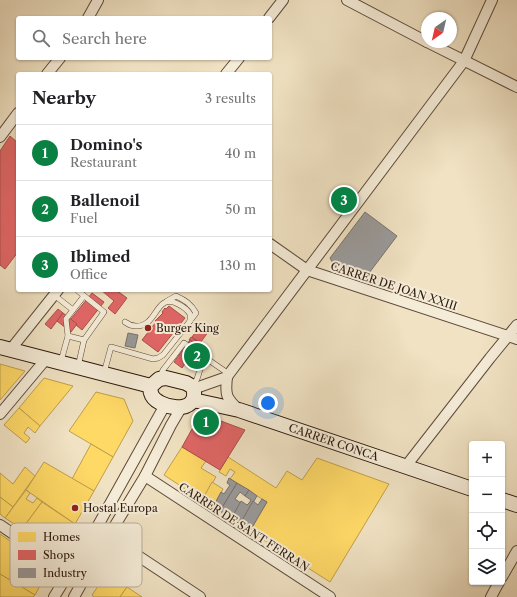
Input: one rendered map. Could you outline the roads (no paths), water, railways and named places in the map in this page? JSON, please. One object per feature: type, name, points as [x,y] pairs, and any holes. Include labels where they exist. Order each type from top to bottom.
[{"type":"street","points":[[89,16],[98,0]]},
{"type":"street","points":[[271,16],[283,0]]},
{"type":"street","points":[[347,0],[421,39]]},
{"type":"street","points":[[99,523],[166,405],[190,396],[228,376],[464,61],[492,0]]},
{"type":"street","points":[[439,48],[517,87]]},
{"type":"street","points":[[49,72],[58,60]]},
{"type":"street","points":[[228,72],[237,60]]},
{"type":"street","points":[[0,137],[16,116]]},
{"type":"street","name":"CARRER DE JOAN XXIII","points":[[272,245],[307,270],[512,337]]},
{"type":"street","points":[[56,292],[5,348],[104,374],[155,383],[166,378],[186,383],[190,396]]},
{"type":"street","points":[[406,466],[512,337],[517,325]]},
{"type":"street","points":[[0,414],[46,359]]},
{"type":"street","points":[[228,376],[226,390],[229,401],[239,410]]},
{"type":"street","points":[[155,383],[151,393],[156,400],[166,405]]},
{"type":"street","points":[[116,523],[145,476],[171,425],[190,396]]},
{"type":"street","name":"CARRER CONCA","points":[[190,396],[239,410],[469,488]]},
{"type":"street","name":"CARRER DE SANT FERRAN","points":[[145,476],[330,597]]},
{"type":"street","points":[[505,501],[517,505]]},
{"type":"street","points":[[0,525],[10,532]]},
{"type":"street","points":[[505,572],[517,551]]},
{"type":"street","points":[[142,559],[200,597]]},
{"type":"street","points":[[491,597],[497,585]]},
{"type":"street","points":[[54,597],[60,587]]},
{"type":"street","points":[[74,597],[80,587]]},
{"type":"lane","points":[[56,292],[73,310]]},
{"type":"lane","points":[[78,368],[84,340],[104,312],[79,292]]},
{"type":"lane","points":[[61,363],[68,336],[66,319],[84,296]]},
{"type":"lane","points":[[104,374],[111,347],[153,358],[158,358],[163,355],[190,321],[190,314],[186,308],[173,301],[167,301],[162,304],[147,324],[142,326],[129,326],[125,322]]},
{"type":"lane","points":[[68,336],[84,340]]},
{"type":"lane","points":[[155,383],[184,343],[204,356],[228,376]]},
{"type":"lane","points":[[190,396],[204,356]]},
{"type":"place","name":"Iblimed","points":[[344,200]]},
{"type":"place","name":"Burger King","points":[[148,328]]},
{"type":"place","name":"Ballenoil","points":[[197,356]]},
{"type":"place","name":"Domino's","points":[[206,422]]},
{"type":"place","name":"Hostal Europa","points":[[75,508]]}]
